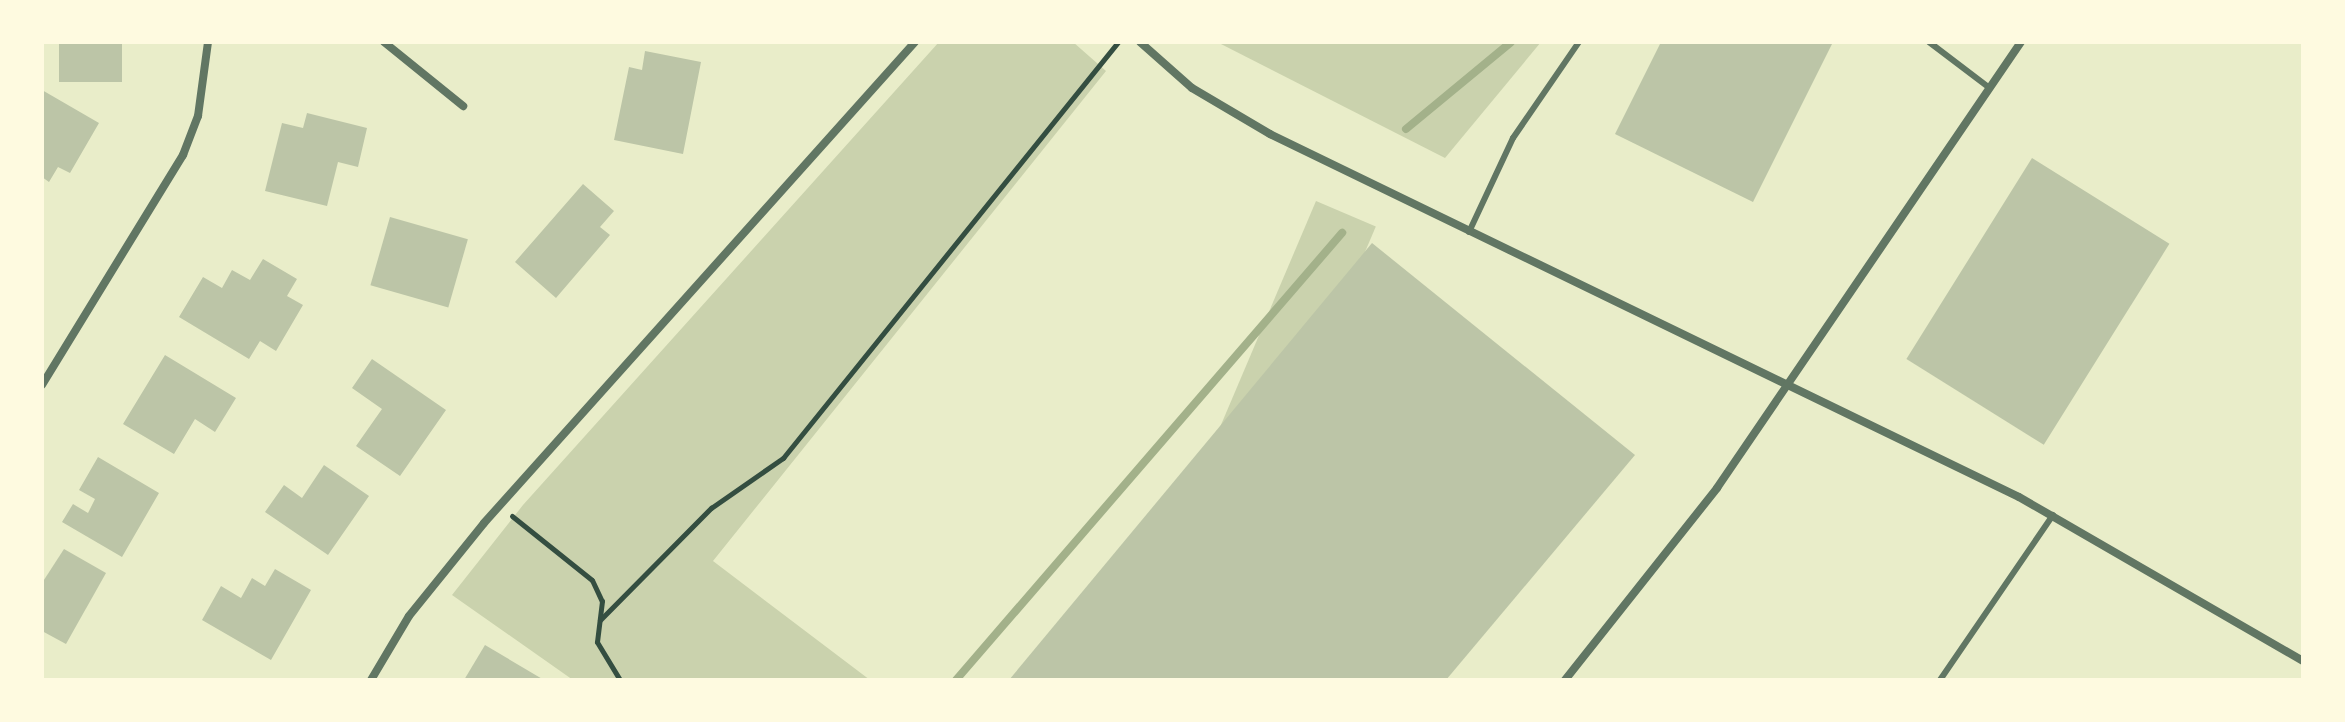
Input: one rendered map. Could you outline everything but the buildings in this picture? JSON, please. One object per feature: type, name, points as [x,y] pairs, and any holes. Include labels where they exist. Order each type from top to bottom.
[{"type":"street","points":[[42,385],[183,155],[198,116],[208,42]]},
{"type":"street","points":[[384,42],[463,106]]},
{"type":"street","points":[[371,680],[409,616],[500,505],[915,42]]},
{"type":"street","points":[[1140,42],[1223,109],[2053,515],[2303,661]]},
{"type":"street","points":[[1565,680],[1702,508],[1987,86],[2021,42]]},
{"type":"lane","points":[[1469,232],[1513,138],[1579,42]]},
{"type":"lane","points":[[1929,42],[1987,86]]},
{"type":"lane","points":[[1942,679],[2053,515]]},
{"type":"path","points":[[600,620],[711,508],[783,458],[1118,42]]},
{"type":"path","points":[[500,505],[592,580],[600,620],[597,642],[620,680]]},
{"type":"green space","points":[[939,42],[1073,42],[1106,71],[713,561],[870,680],[573,680],[452,595],[523,505]]},
{"type":"green space","points":[[1217,42],[1541,42],[1445,158]]},
{"type":"green space","points":[[1316,201],[1376,226],[1183,680],[1113,680]]},
{"type":"waterway","points":[[1406,129],[1511,42]]},
{"type":"waterway","points":[[956,680],[1342,233]]}]
